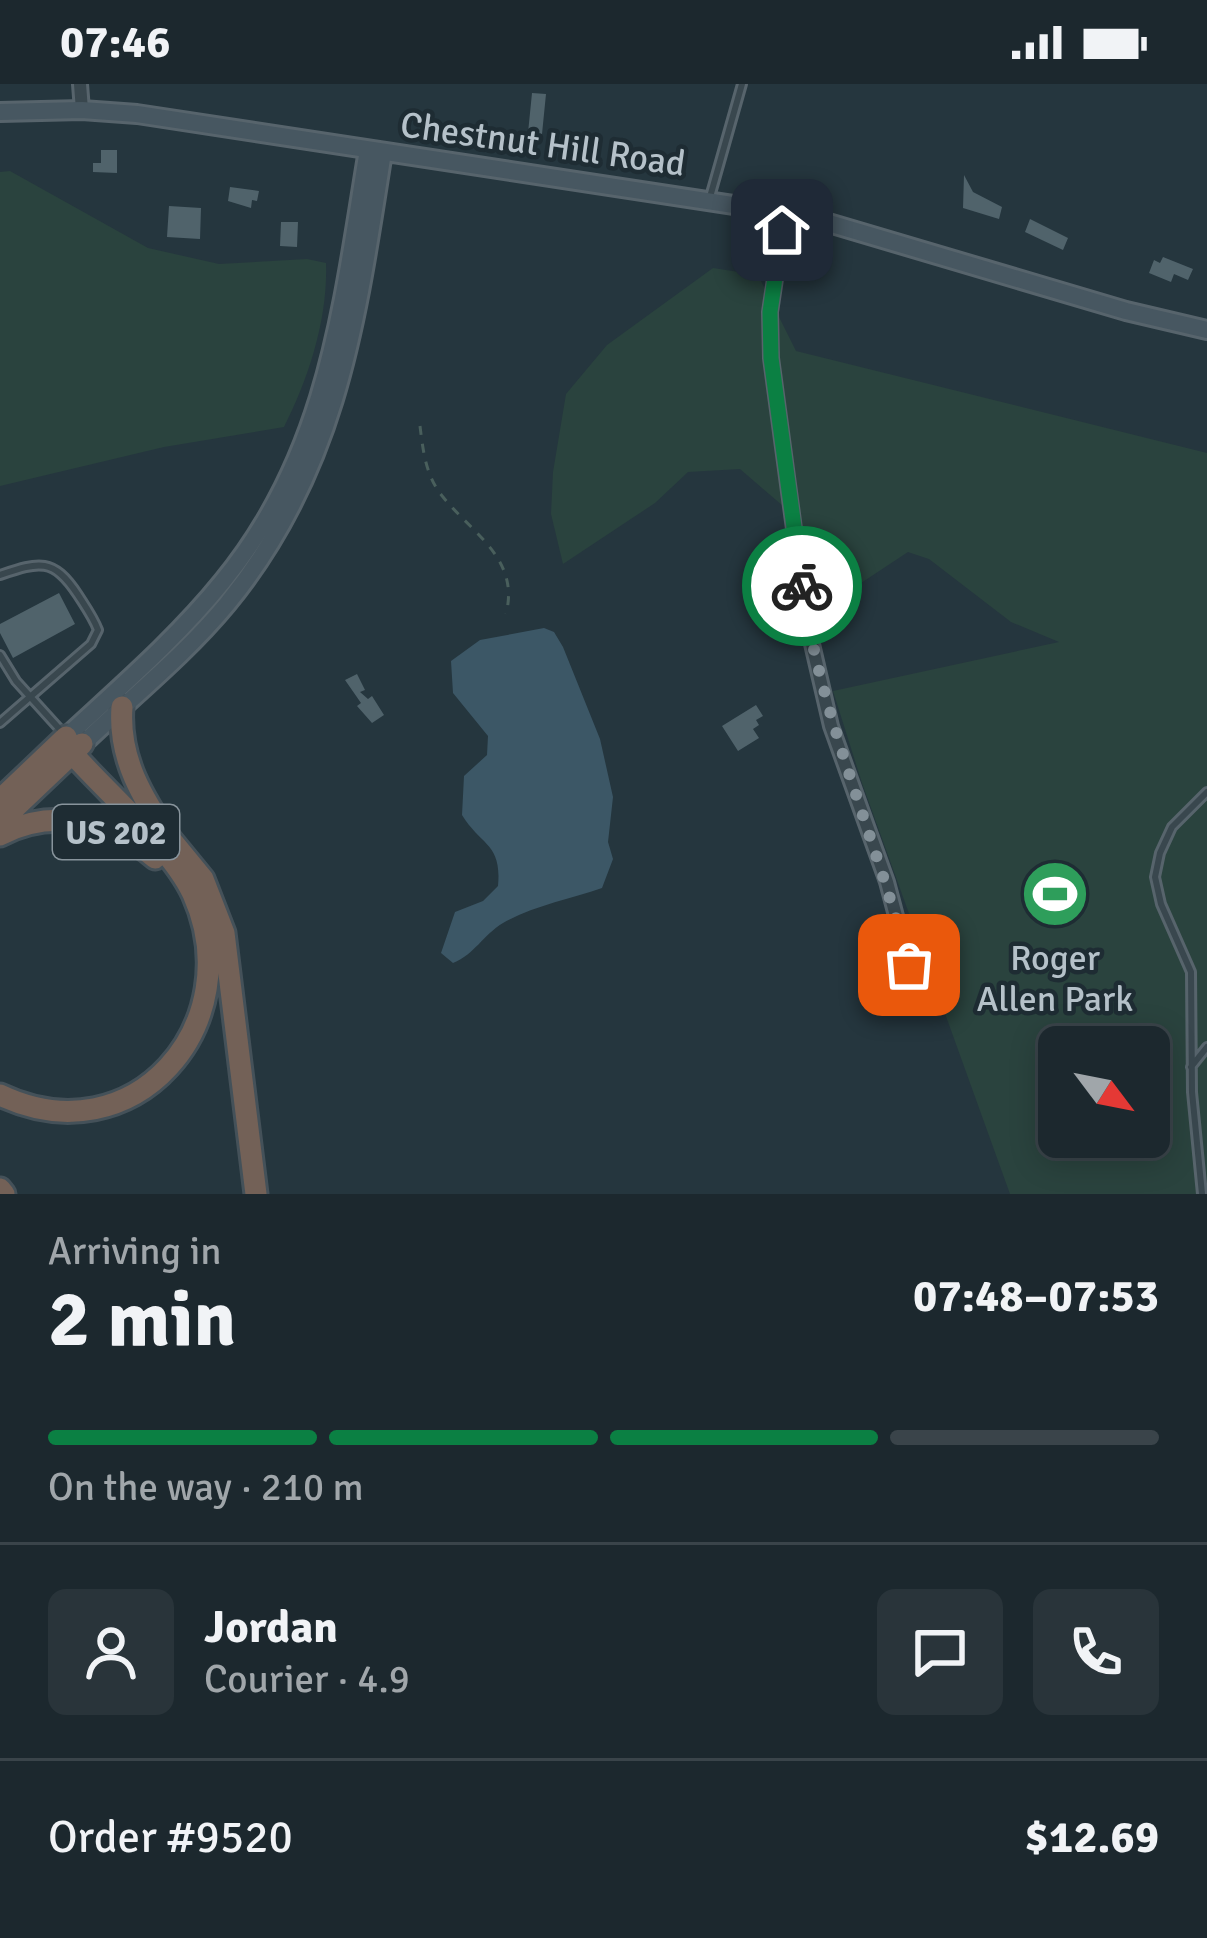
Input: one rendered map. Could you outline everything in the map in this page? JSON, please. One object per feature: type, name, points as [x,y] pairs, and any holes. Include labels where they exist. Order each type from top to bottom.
[{"type":"highway","points":[[122,707],[126,760],[149,808],[203,879],[224,933],[256,1194]]},
{"type":"highway","points":[[74,745],[171,840]]},
{"type":"highway","points":[[0,800],[74,745]]},
{"type":"highway","points":[[0,822],[74,745]]},
{"type":"highway","points":[[0,1095],[40,1108],[82,1110],[126,1097],[166,1071],[190,1042],[205,1005],[210,957],[192,890],[74,745]]},
{"type":"highway","name":"US 202","points":[[0,835],[40,820],[72,820],[106,828],[135,842],[164,866],[201,915]]},
{"type":"street","points":[[80,84],[82,110]]},
{"type":"street","name":"Chestnut Hill Road","points":[[0,112],[82,110],[256,130],[785,213],[846,226],[997,274],[1207,330]]},
{"type":"street","points":[[74,745],[122,707],[226,605],[257,564],[306,479],[334,411],[350,350],[375,151]]},
{"type":"street","points":[[74,745],[206,603],[246,551],[286,484],[329,372],[375,151]]},
{"type":"street","points":[[785,213],[770,312],[771,358],[806,618],[831,726],[886,882],[909,965]]},
{"type":"lane","points":[[709,201],[742,84]]},
{"type":"lane","points":[[0,574],[31,565],[52,567],[67,578],[98,630],[92,644],[0,723]]},
{"type":"lane","points":[[0,655],[29,697],[74,745]]},
{"type":"lane","points":[[1202,1194],[1191,1066],[1191,972],[1161,904],[1155,877],[1172,827],[1207,791]]},
{"type":"lane","points":[[1191,1066],[1207,1047]]},
{"type":"path","points":[[420,426],[426,465],[441,496],[503,564],[510,583],[506,614]]},
{"type":"green space","points":[[10,171],[148,248],[219,264],[307,259],[326,263],[315,347],[284,427],[164,447],[0,486],[0,172]]},
{"type":"green space","points":[[713,268],[758,275],[796,351],[1207,453],[1207,1194],[1010,1194],[833,691],[1059,642],[1011,622],[929,559],[908,552],[852,589],[832,581],[797,518],[740,469],[688,472],[655,503],[563,564],[551,514],[566,394],[607,345]]},
{"type":"water","points":[[544,628],[554,632],[563,647],[600,739],[613,797],[608,842],[613,859],[602,888],[514,917],[453,963],[441,953],[455,912],[483,901],[498,886],[498,872],[489,846],[462,815],[464,776],[487,755],[488,736],[453,693],[451,661],[480,640]]},
{"type":"building","points":[[532,93],[546,94],[542,134],[528,133]]},
{"type":"building","points":[[101,150],[117,150],[117,173],[93,172],[93,163],[101,163]]},
{"type":"building","points":[[964,175],[973,192],[1002,207],[999,219],[963,208]]},
{"type":"building","points":[[230,187],[259,191],[257,201],[252,200],[251,208],[228,201]]},
{"type":"building","points":[[169,206],[201,208],[200,239],[167,237]]},
{"type":"building","points":[[1030,219],[1068,238],[1063,250],[1025,232]]},
{"type":"building","points":[[281,222],[298,222],[297,247],[280,246]]},
{"type":"building","points":[[1163,257],[1193,269],[1188,280],[1174,274],[1171,282],[1149,273],[1154,260],[1160,263]]},
{"type":"building","points":[[59,593],[75,624],[13,658],[0,624]]},
{"type":"building","points":[[357,674],[365,690],[360,692],[368,699],[372,696],[384,715],[372,723],[357,706],[361,703],[345,680]]},
{"type":"building","points":[[756,705],[763,716],[753,729],[759,738],[738,751],[722,726]]},
{"type":"way so far","points":[[802,586],[816,674],[909,965]]},
{"type":"place","name":"Roger Allen Park","points":[[1055,894]]},
{"type":"route","points":[[782,230],[770,312],[771,358],[802,586]]}]
